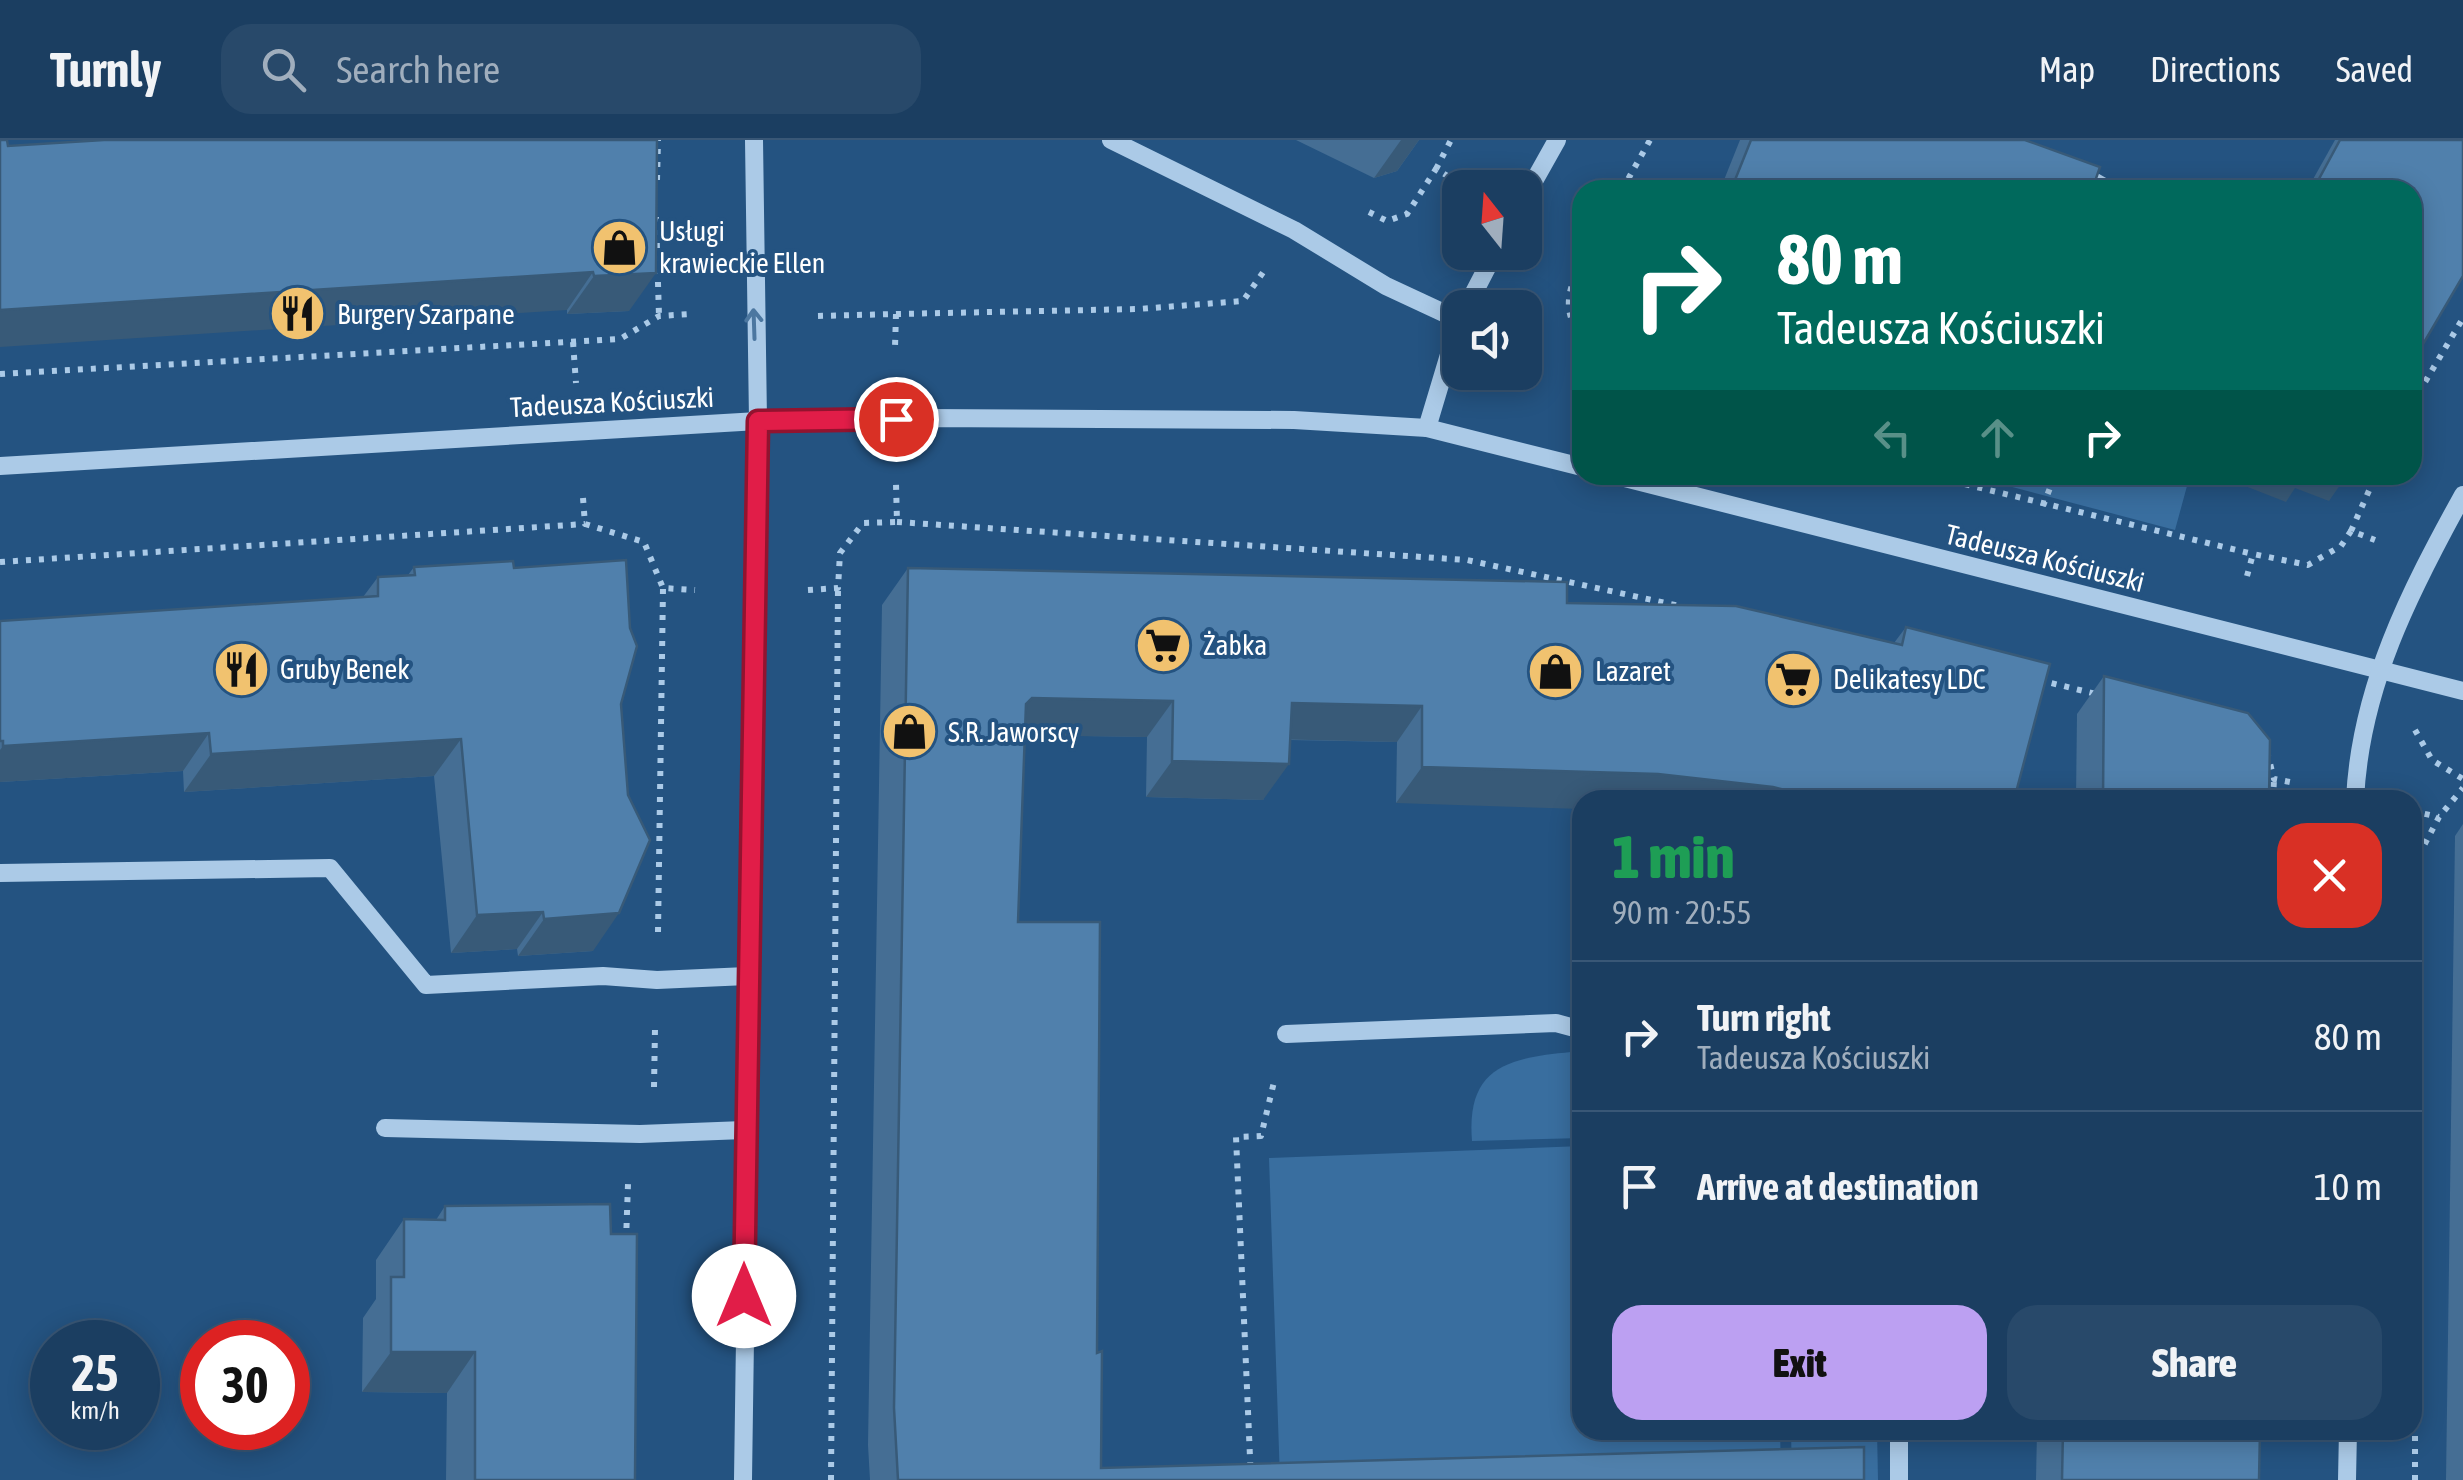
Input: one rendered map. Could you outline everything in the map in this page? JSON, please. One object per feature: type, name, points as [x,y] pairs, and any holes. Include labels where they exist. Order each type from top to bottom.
[{"type":"street","points":[[742,1480],[744,1130],[758,421],[754,140]]},
{"type":"street","points":[[1111,140],[1294,230],[1386,286],[1442,311]]},
{"type":"street","points":[[1540,170],[1557,140]]},
{"type":"street","points":[[2058,160],[2092,180]]},
{"type":"street","points":[[1427,428],[1442,378]]},
{"type":"street","name":"Tadeusza Kościuszki","points":[[0,466],[758,421],[1294,420],[1427,428],[1572,464]]},
{"type":"street","name":"Tadeusza Kościuszki","points":[[1653,485],[2463,691]]},
{"type":"street","points":[[2356,790],[2364,720],[2378,668],[2428,556],[2463,495]]},
{"type":"street","points":[[0,873],[330,868],[426,986],[603,976],[657,980],[747,976]]},
{"type":"street","points":[[1286,1034],[1556,1023],[1572,1027]]},
{"type":"street","points":[[385,1128],[640,1134],[744,1130]]},
{"type":"street","points":[[1899,1440],[1899,1480]]},
{"type":"street","points":[[2347,1480],[2348,1440]]},
{"type":"path","points":[[656,190],[658,140]]},
{"type":"path","points":[[1353,205],[1387,221],[1406,214],[1451,140]]},
{"type":"path","points":[[1628,180],[1650,140]]},
{"type":"path","points":[[1436,169],[1442,173]]},
{"type":"path","points":[[656,207],[659,316]]},
{"type":"path","points":[[818,316],[1138,309],[1243,301],[1294,230]]},
{"type":"path","points":[[1572,280],[1566,305],[1572,317]]},
{"type":"path","points":[[0,374],[244,357],[620,339],[659,316],[692,314]]},
{"type":"path","points":[[895,347],[896,314]]},
{"type":"path","points":[[2422,387],[2463,318]]},
{"type":"path","points":[[573,342],[576,382]]},
{"type":"path","points":[[896,484],[897,522]]},
{"type":"path","points":[[1966,485],[2308,565],[2341,546],[2352,531],[2372,485]]},
{"type":"path","points":[[2043,506],[2052,485]]},
{"type":"path","points":[[583,498],[585,524]]},
{"type":"path","points":[[831,1480],[838,588],[840,553],[863,523],[897,522],[1466,560],[1688,608]]},
{"type":"path","points":[[0,562],[585,524],[644,542],[662,588],[657,980],[653,1108],[628,1160],[625,1258]]},
{"type":"path","points":[[2352,531],[2375,540]]},
{"type":"path","points":[[2248,576],[2253,554]]},
{"type":"path","points":[[662,588],[695,590]]},
{"type":"path","points":[[808,590],[838,588]]},
{"type":"path","points":[[2035,679],[2113,698]]},
{"type":"path","points":[[2262,741],[2274,779],[2273,790]]},
{"type":"path","points":[[2274,779],[2290,782]]},
{"type":"path","points":[[2422,849],[2439,817],[2463,788]]},
{"type":"path","points":[[2422,813],[2439,817]]},
{"type":"path","points":[[1251,1480],[1236,1137],[1261,1136],[1286,1034]]},
{"type":"path","points":[[2415,1440],[2415,1480]]},
{"type":"shaded area","points":[[2005,485],[2187,485],[2175,530]]},
{"type":"shaded area","points":[[1572,1052],[1572,1138],[1472,1141],[1472,1116],[1484,1082],[1495,1071],[1528,1058]]},
{"type":"shaded area","points":[[1572,1146],[1572,1440],[1780,1440],[1781,1472],[1280,1480],[1269,1158]]},
{"type":"shaded area","points":[[1791,1440],[1877,1440],[1878,1480],[1792,1480]]},
{"type":"building","points":[[0,140],[7,140],[8,146],[104,140],[657,140],[656,273],[594,276],[593,272],[0,310]]},
{"type":"building","points":[[1751,140],[2025,140],[2100,167],[2095,180],[1735,180]]},
{"type":"building","points":[[2340,140],[2463,140],[2463,276],[2422,346],[2422,180],[2318,180]]},
{"type":"building","points":[[626,560],[630,628],[637,646],[621,704],[628,795],[650,840],[619,913],[544,919],[543,912],[477,915],[461,739],[211,754],[209,733],[3,746],[0,741],[0,621],[378,596],[378,577],[415,575],[414,567],[513,561],[514,568]]},
{"type":"building","points":[[908,568],[1567,582],[1567,603],[1736,606],[1902,645],[1906,627],[2050,664],[2017,790],[1785,790],[1658,774],[1422,767],[1422,706],[1292,703],[1289,764],[1172,761],[1173,701],[1032,698],[1026,704],[1018,922],[1100,922],[1097,1353],[1102,1351],[1101,1468],[1864,1447],[1864,1480],[898,1480],[894,1408]]},
{"type":"building","points":[[2104,676],[2248,713],[2270,740],[2269,790],[2103,790]]},
{"type":"building","points":[[610,1204],[611,1234],[637,1234],[635,1480],[475,1480],[475,1352],[391,1352],[391,1277],[404,1277],[404,1219],[445,1220],[445,1206]]},
{"type":"building","points":[[2063,1440],[2260,1440],[2259,1480],[2062,1480]]},
{"type":"place","name":"Usługi krawieckie Ellen","points":[[620,247]]},
{"type":"place","name":"Burgery Szarpane","points":[[298,314]]},
{"type":"place","name":"Żabka","points":[[1164,645]]},
{"type":"place","name":"Gruby Benek","points":[[241,669]]},
{"type":"place","name":"Lazaret","points":[[1556,671]]},
{"type":"place","name":"Delikatesy LDC","points":[[1794,679]]},
{"type":"place","name":"S.R. Jaworscy","points":[[909,732]]},
{"type":"route","points":[[744,1296],[758,421],[896,419]]}]
